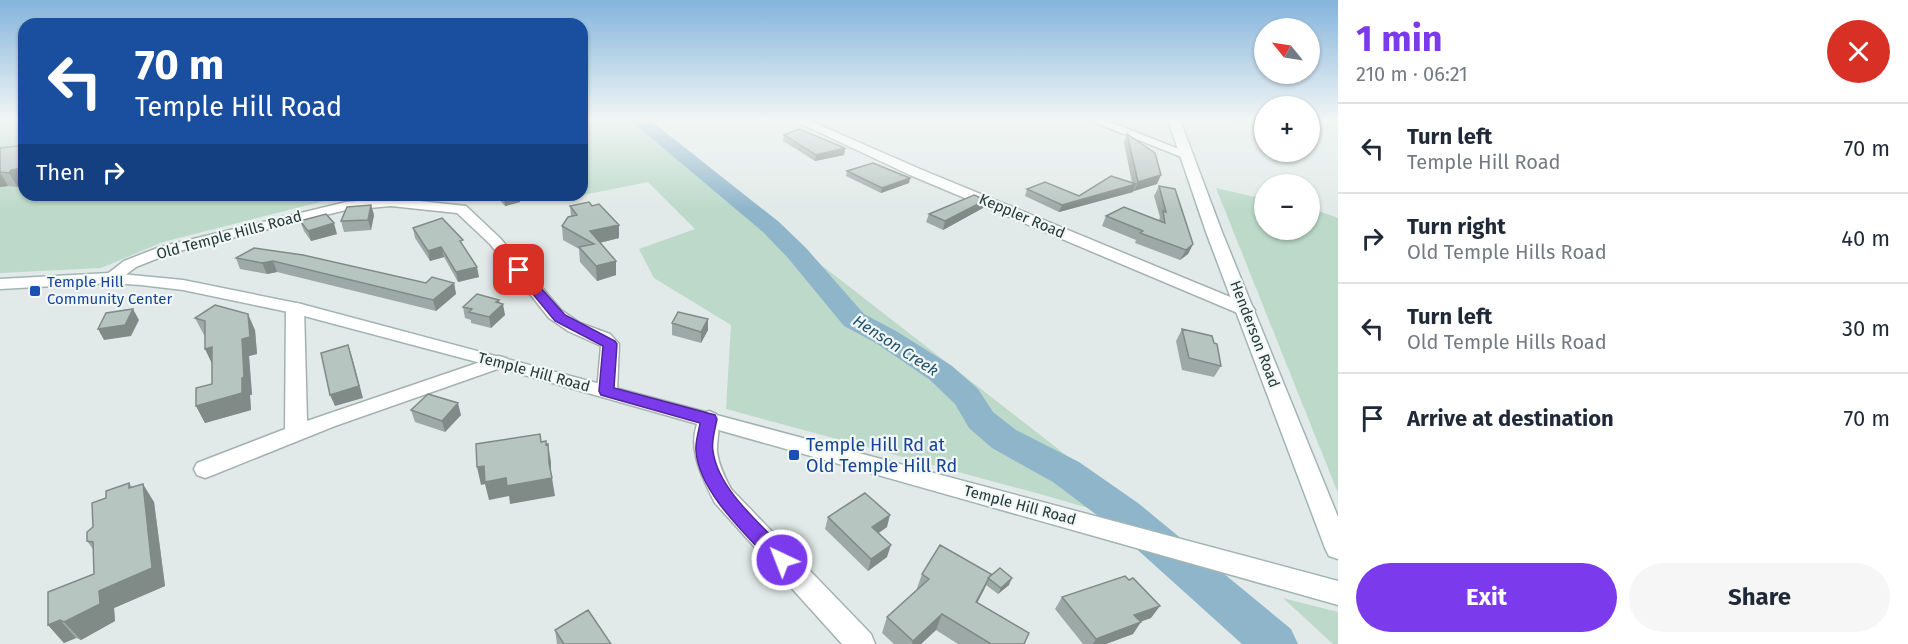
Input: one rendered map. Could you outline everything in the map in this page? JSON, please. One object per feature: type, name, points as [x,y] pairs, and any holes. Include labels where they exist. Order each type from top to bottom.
[{"type":"street","name":"Keppler Road","points":[[866,150],[1246,310]]},
{"type":"street","points":[[1175,150],[1188,155]]},
{"type":"street","name":"Henderson Road","points":[[1186,150],[1214,232],[1338,548]]},
{"type":"street","points":[[346,206],[366,201]]},
{"type":"street","points":[[455,201],[495,242],[555,314],[574,327],[603,338],[610,344],[607,391]]},
{"type":"street","name":"Old Temple Hills Road","points":[[110,279],[130,264],[166,250],[346,206],[391,202],[461,209]]},
{"type":"street","name":"Temple Hill Road","points":[[0,284],[110,279],[183,285],[295,308],[607,391],[1338,593]]},
{"type":"street","points":[[295,308],[296,433]]},
{"type":"street","points":[[205,469],[296,433],[499,362]]},
{"type":"street","points":[[709,419],[704,450],[711,474],[723,496],[861,644]]},
{"type":"green space","points":[[0,150],[18,150],[18,201],[324,201],[163,242],[101,268],[0,273]]},
{"type":"green space","points":[[588,150],[671,150],[1161,529],[726,409],[731,325],[654,278],[639,249],[695,229],[648,182],[588,194]]},
{"type":"green space","points":[[1216,188],[1254,197],[1254,240],[1320,240],[1320,212],[1338,218],[1338,493]]},
{"type":"green space","points":[[1283,598],[1338,612],[1338,644],[1333,644]]},
{"type":"building","points":[[0,150],[18,150],[18,169],[11,170],[9,173],[0,172]]},
{"type":"building","points":[[808,150],[836,150],[816,155]]},
{"type":"building","points":[[1131,150],[1151,150],[1155,153],[1161,175],[1138,182]]},
{"type":"building","points":[[873,163],[910,178],[882,188],[847,171]]},
{"type":"building","points":[[1111,176],[1136,184],[1062,205],[1027,189],[1045,182],[1079,196]]},
{"type":"building","points":[[1159,186],[1175,189],[1193,244],[1186,250],[1140,233],[1143,231],[1106,216],[1124,207],[1165,223],[1163,211],[1166,212]]},
{"type":"building","points":[[974,195],[986,200],[945,221],[929,214]]},
{"type":"building","points":[[589,202],[592,206],[599,204],[619,225],[590,231],[616,261],[596,266],[579,247],[594,244],[562,226],[568,217],[577,215],[570,206]]},
{"type":"building","points":[[371,205],[368,220],[341,221],[347,207]]},
{"type":"building","points":[[326,214],[334,223],[308,231],[300,221]]},
{"type":"building","points":[[442,218],[463,240],[460,241],[477,267],[456,272],[441,247],[428,251],[413,228]]},
{"type":"building","points":[[254,248],[303,255],[426,283],[432,277],[454,283],[433,300],[273,261],[262,263],[236,258]]},
{"type":"building","points":[[477,294],[499,300],[496,302],[503,304],[489,317],[469,312],[472,309],[463,307]]},
{"type":"building","points":[[215,305],[248,314],[250,337],[242,339],[244,377],[242,378],[242,393],[196,406],[196,388],[212,384],[212,347],[205,349],[205,321],[195,318]]},
{"type":"building","points":[[133,309],[125,325],[98,329],[106,313]]},
{"type":"building","points":[[678,312],[708,319],[701,332],[672,323]]},
{"type":"building","points":[[1182,329],[1212,336],[1214,343],[1217,344],[1221,366],[1189,358]]},
{"type":"building","points":[[348,345],[359,386],[330,395],[321,353]]},
{"type":"building","points":[[428,394],[458,403],[442,421],[411,410]]},
{"type":"building","points":[[540,434],[541,442],[546,441],[546,445],[548,444],[552,478],[507,486],[506,478],[485,482],[484,466],[477,467],[476,444]]},
{"type":"building","points":[[129,483],[129,488],[143,484],[152,568],[99,591],[100,604],[64,622],[60,620],[48,625],[48,592],[94,574],[93,542],[87,541],[87,532],[93,527],[92,503],[106,498],[106,491]]},
{"type":"building","points":[[865,493],[890,515],[872,527],[891,545],[871,559],[828,517]]},
{"type":"building","points":[[940,545],[991,574],[976,602],[1029,633],[1024,644],[991,644],[942,614],[913,641],[887,617],[929,579],[922,574]]},
{"type":"building","points":[[1000,568],[1012,578],[1001,588],[988,578]]},
{"type":"building","points":[[1125,576],[1129,580],[1133,578],[1160,606],[1134,615],[1141,622],[1096,639],[1062,597]]},
{"type":"building","points":[[588,610],[611,644],[564,644],[555,630]]},
{"type":"waterway","name":"Henson Creek","points":[[676,150],[771,227],[797,253],[854,320],[886,337],[941,373],[967,397],[981,420],[1004,439],[1066,472],[1124,514],[1275,644]]},
{"type":"place","name":"Temple Hill Community Center","points":[[35,291]]},
{"type":"place","name":"Temple Hill Rd at Old Temple Hill Rd","points":[[794,455]]},
{"type":"route","points":[[519,270],[555,314],[574,327],[603,338],[610,344],[607,391],[709,419],[704,450],[711,474],[723,496],[782,560]]}]
